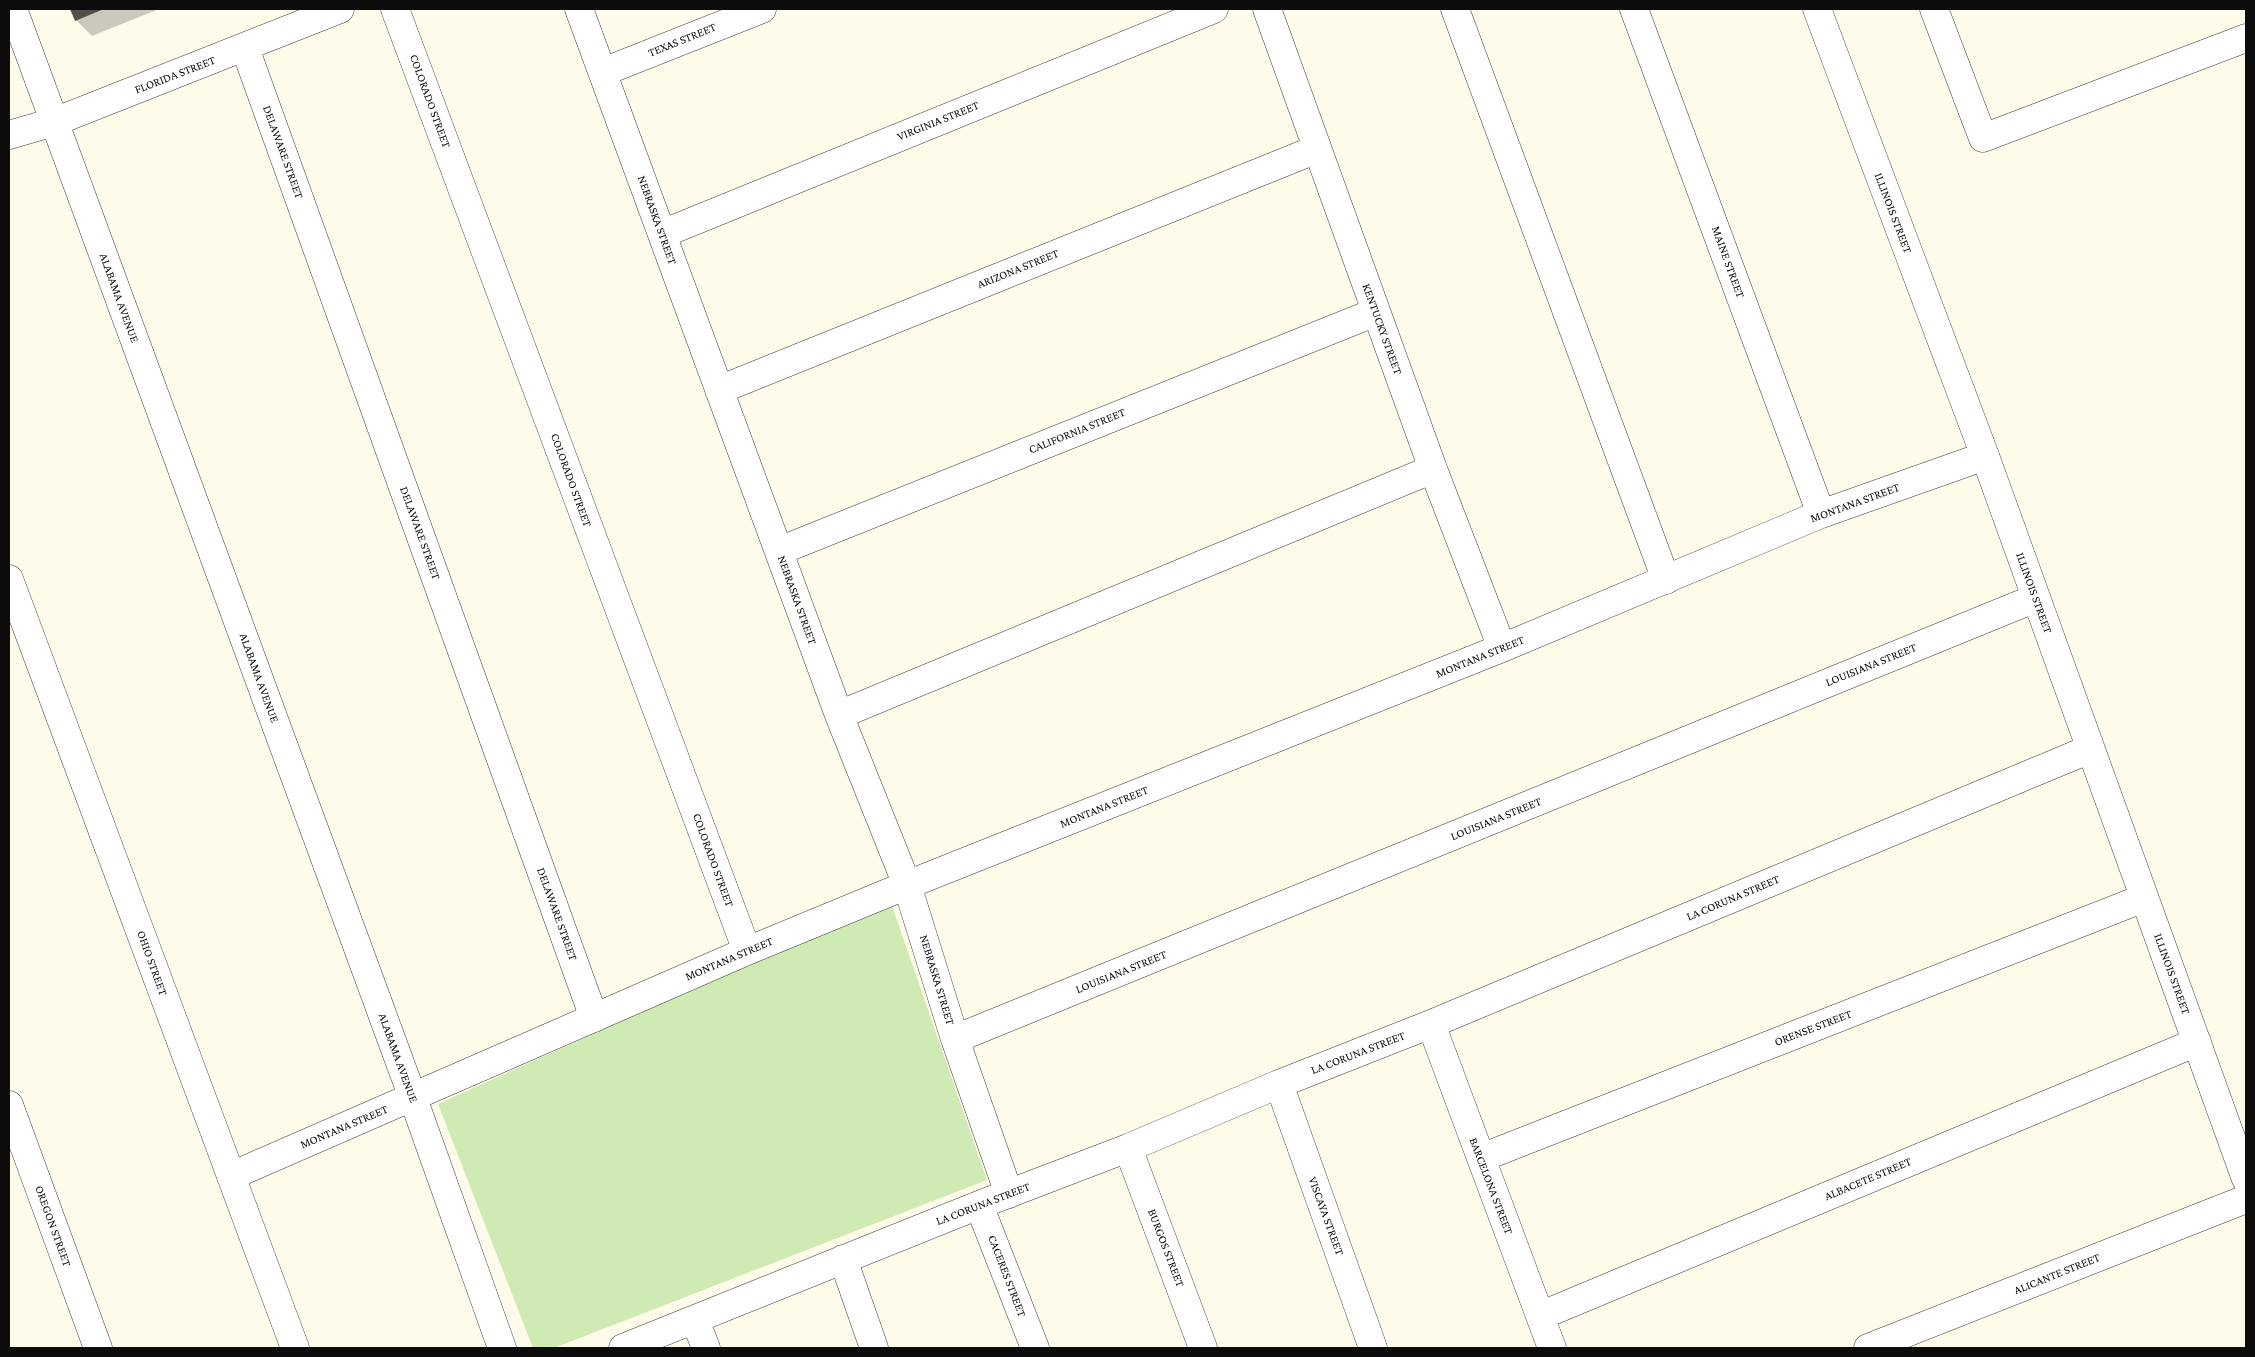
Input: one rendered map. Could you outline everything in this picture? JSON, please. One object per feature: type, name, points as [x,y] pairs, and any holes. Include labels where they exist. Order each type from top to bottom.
[{"type":"street","name":"ALABAMA AVENUE","points":[[13,9],[413,1098],[502,1348]]},
{"type":"street","name":"FLORIDA STREET","points":[[9,135],[54,122],[340,9]]},
{"type":"street","name":"COLORADO STREET","points":[[396,9],[747,951]]},
{"type":"street","name":"NEBRASKA STREET","points":[[579,9],[839,716],[907,885],[955,1039],[1009,1194]]},
{"type":"street","name":"TEXAS STREET","points":[[603,72],[762,9]]},
{"type":"street","name":"VIRGINIA STREET","points":[[662,234],[1214,9]]},
{"type":"street","name":"KENTUCKY STREET","points":[[1267,9],[1433,470],[1502,648]]},
{"type":"street","points":[[1454,9],[1666,580]]},
{"type":"street","name":"MAINE STREET","points":[[1634,9],[1821,514]]},
{"type":"street","name":"ILLINOIS STREET","points":[[1817,9],[1984,456],[2246,1179]]},
{"type":"street","points":[[1934,9],[1983,138],[2246,38]]},
{"type":"street","name":"DELAWARE STREET","points":[[245,48],[594,1018]]},
{"type":"street","name":"ARIZONA STREET","points":[[719,390],[1317,149]]},
{"type":"street","name":"CALIFORNIA STREET","points":[[779,551],[1376,312]]},
{"type":"street","name":"MONTANA STREET","points":[[232,1176],[747,951],[907,885],[1502,648],[1821,514],[1984,456]]},
{"type":"street","points":[[839,716],[1433,470]]},
{"type":"street","name":"OHIO STREET","points":[[9,579],[295,1348]]},
{"type":"street","name":"LOUISIANA STREET","points":[[955,1039],[2036,598]]},
{"type":"street","name":"LA CORUNA STREET","points":[[623,1348],[979,1205],[1128,1148],[1279,1084],[1431,1024],[2090,749]]},
{"type":"street","name":"ORENSE STREET","points":[[1481,1158],[2144,898]]},
{"type":"street","name":"BARCELONA STREET","points":[[1431,1024],[1552,1348]]},
{"type":"street","name":"ALBACETE STREET","points":[[1540,1316],[2197,1042]]},
{"type":"street","name":"VISCAYA STREET","points":[[1279,1084],[1373,1348]]},
{"type":"street","name":"OREGON STREET","points":[[9,1104],[98,1348]]},
{"type":"street","name":"BURGOS STREET","points":[[1128,1148],[1203,1348]]},
{"type":"street","name":"ALICANTE STREET","points":[[1868,1348],[2246,1199]]},
{"type":"street","name":"CACERES STREET","points":[[979,1205],[1035,1348]]},
{"type":"street","points":[[842,1260],[874,1348]]},
{"type":"street","points":[[696,1320],[706,1348]]},
{"type":"green space","points":[[890,900],[987,1180],[554,1348],[533,1348],[438,1104]]},
{"type":"building","points":[[70,9],[104,9],[75,21]]}]
